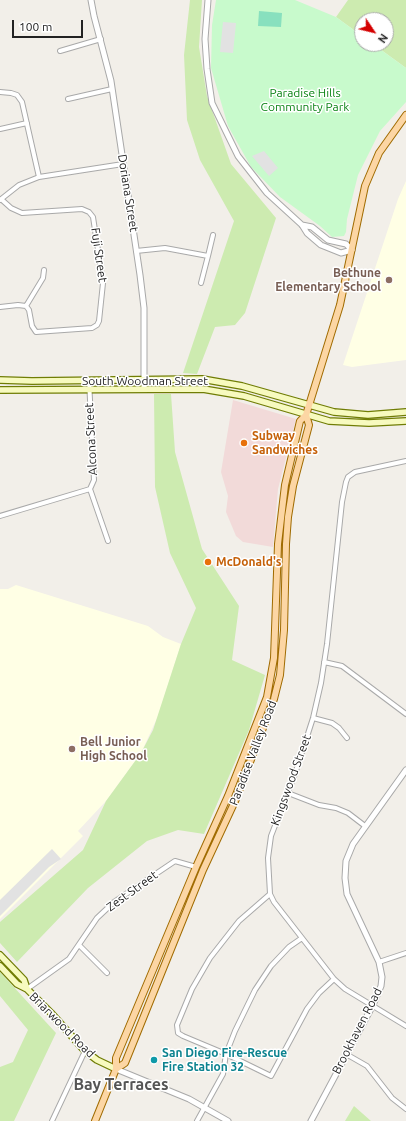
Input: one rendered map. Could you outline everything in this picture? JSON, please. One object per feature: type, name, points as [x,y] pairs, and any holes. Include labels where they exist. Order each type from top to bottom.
[{"type":"main road","name":"Paradise Valley Road","points":[[95,1121],[116,1069],[116,1058],[196,867],[231,789],[266,697],[272,674],[276,629],[280,516],[285,485],[300,421],[306,415],[340,305],[361,203],[371,171],[382,148],[406,115]]},
{"type":"main road","name":"South Woodman Street","points":[[0,380],[202,379],[224,382],[309,406],[350,414],[406,412]]},
{"type":"main road","name":"South Woodman Street","points":[[0,390],[190,388],[224,392],[306,415],[346,423],[406,421]]},
{"type":"main road","name":"Paradise Valley Road","points":[[116,1069],[125,1063],[201,877],[236,799],[274,699],[280,675],[284,637],[288,517],[293,486],[309,425],[306,415]]},
{"type":"main road","name":"Briarwood Road","points":[[0,955],[24,980],[27,989]]},
{"type":"main road","name":"Briarwood Road","points":[[0,966],[17,984],[27,989],[85,1051],[97,1060],[116,1069]]},
{"type":"street","name":"Doriana Street","points":[[91,0],[110,74],[144,308],[144,388]]},
{"type":"street","points":[[208,0],[206,49],[207,69],[212,103],[228,139],[253,177],[266,193],[302,225],[307,233],[321,245],[341,253],[352,250],[346,244],[328,240],[312,227],[302,225]]},
{"type":"street","points":[[60,51],[101,40]]},
{"type":"street","points":[[68,99],[112,89]]},
{"type":"street","points":[[0,92],[11,92],[17,95],[22,102],[39,177]]},
{"type":"street","points":[[0,129],[27,123]]},
{"type":"street","points":[[0,200],[18,185],[39,177],[123,164]]},
{"type":"street","name":"Fuji Street","points":[[0,200],[16,211],[22,213],[82,209],[89,212],[93,217],[103,283],[97,325],[92,328],[36,332],[32,326],[29,310],[26,306]]},
{"type":"street","points":[[201,283],[213,235]]},
{"type":"street","points":[[136,251],[165,248],[208,256]]},
{"type":"street","points":[[0,307],[18,304],[26,306],[43,278],[44,270]]},
{"type":"street","name":"Alcona Street","points":[[89,380],[94,480],[90,489],[108,541]]},
{"type":"street","name":"Kingswood Street","points":[[270,894],[268,846],[288,793],[313,718],[324,662],[342,502],[348,477],[358,471],[406,461]]},
{"type":"street","points":[[0,516],[90,489]]},
{"type":"street","points":[[324,662],[342,666],[406,714]]},
{"type":"street","points":[[313,718],[332,723],[339,728],[347,738]]},
{"type":"street","name":"Brookhaven Road","points":[[311,1121],[373,1005],[381,986],[382,977],[380,962],[347,894],[345,867],[348,855],[352,844],[406,770]]},
{"type":"street","points":[[288,793],[319,805],[336,808],[348,813],[365,826]]},
{"type":"street","name":"Zest Street","points":[[27,989],[69,959],[80,946],[97,918],[114,902],[175,861],[196,867]]},
{"type":"street","points":[[334,979],[319,993],[307,1009],[271,1076],[178,1033],[177,1024],[192,989],[210,958],[239,921],[270,894],[334,979],[345,989],[406,1026]]},
{"type":"street","points":[[197,1121],[223,1074],[226,1054],[243,1013],[255,990],[271,966],[289,948],[302,938]]},
{"type":"street","points":[[80,946],[107,973]]},
{"type":"street","points":[[380,962],[406,953]]},
{"type":"street","points":[[52,1121],[85,1051]]},
{"type":"street","points":[[346,1054],[368,1066],[392,1098],[406,1109]]},
{"type":"street","name":"Briarwood Road","points":[[116,1069],[204,1107],[228,1121]]},
{"type":"shaded area","points":[[223,22],[236,23],[233,53],[220,52]]},
{"type":"shaded area","points":[[264,151],[278,168],[269,176],[252,156]]},
{"type":"shaded area","name":"Bethune Elementary School","points":[[406,181],[406,360],[352,367],[343,365],[398,199]]},
{"type":"shaded area","points":[[233,400],[296,419],[278,489],[273,547],[243,542],[236,536],[226,512],[228,496],[221,472]]},
{"type":"shaded area","name":"Bell Junior High School","points":[[16,585],[148,626],[163,637],[181,644],[158,716],[141,753],[106,801],[78,831],[83,836],[0,919],[0,589],[8,589]]},
{"type":"shaded area","points":[[52,849],[61,859],[49,867],[0,916],[0,900]]},
{"type":"green space","points":[[190,0],[202,0],[199,47],[207,96],[231,164],[276,218],[245,313],[235,325],[215,327],[197,374],[183,373],[234,221],[200,160],[187,120],[184,55]]},
{"type":"green space","name":"Paradise Hills Community Park","points":[[216,0],[295,0],[336,17],[354,30],[354,52],[384,52],[406,68],[406,102],[380,131],[358,175],[344,236],[332,237],[320,226],[280,197],[251,167],[228,126],[211,68],[212,25]]},
{"type":"green space","points":[[348,0],[406,0],[406,68],[384,52],[394,52],[394,12],[354,12],[354,30],[336,17]]},
{"type":"green space","points":[[259,11],[282,13],[281,27],[258,26]]},
{"type":"green space","points":[[154,394],[171,394],[175,452],[202,549],[239,606],[232,660],[265,675],[249,730],[204,834],[178,830],[147,841],[88,888],[17,962],[0,943],[0,922],[83,850],[106,801],[141,753],[153,730],[181,644],[196,608],[170,553],[155,487]]},
{"type":"green space","points":[[0,972],[56,1033],[14,1121],[0,1121],[0,1067],[13,1062],[28,1030],[0,996]]},
{"type":"green space","points":[[354,1106],[371,1121],[345,1121]]},
{"type":"place","name":"Bethune Elementary School","points":[[389,280]]},
{"type":"place","name":"Subway Sandwiches","points":[[244,443]]},
{"type":"place","name":"McDonald's","points":[[208,562]]},
{"type":"place","name":"Bell Junior High School","points":[[72,749]]},
{"type":"place","name":"San Diego Fire-Rescue Fire Station 32","points":[[154,1060]]},
{"type":"district","name":"Bay Terraces","points":[[121,1085]]}]
